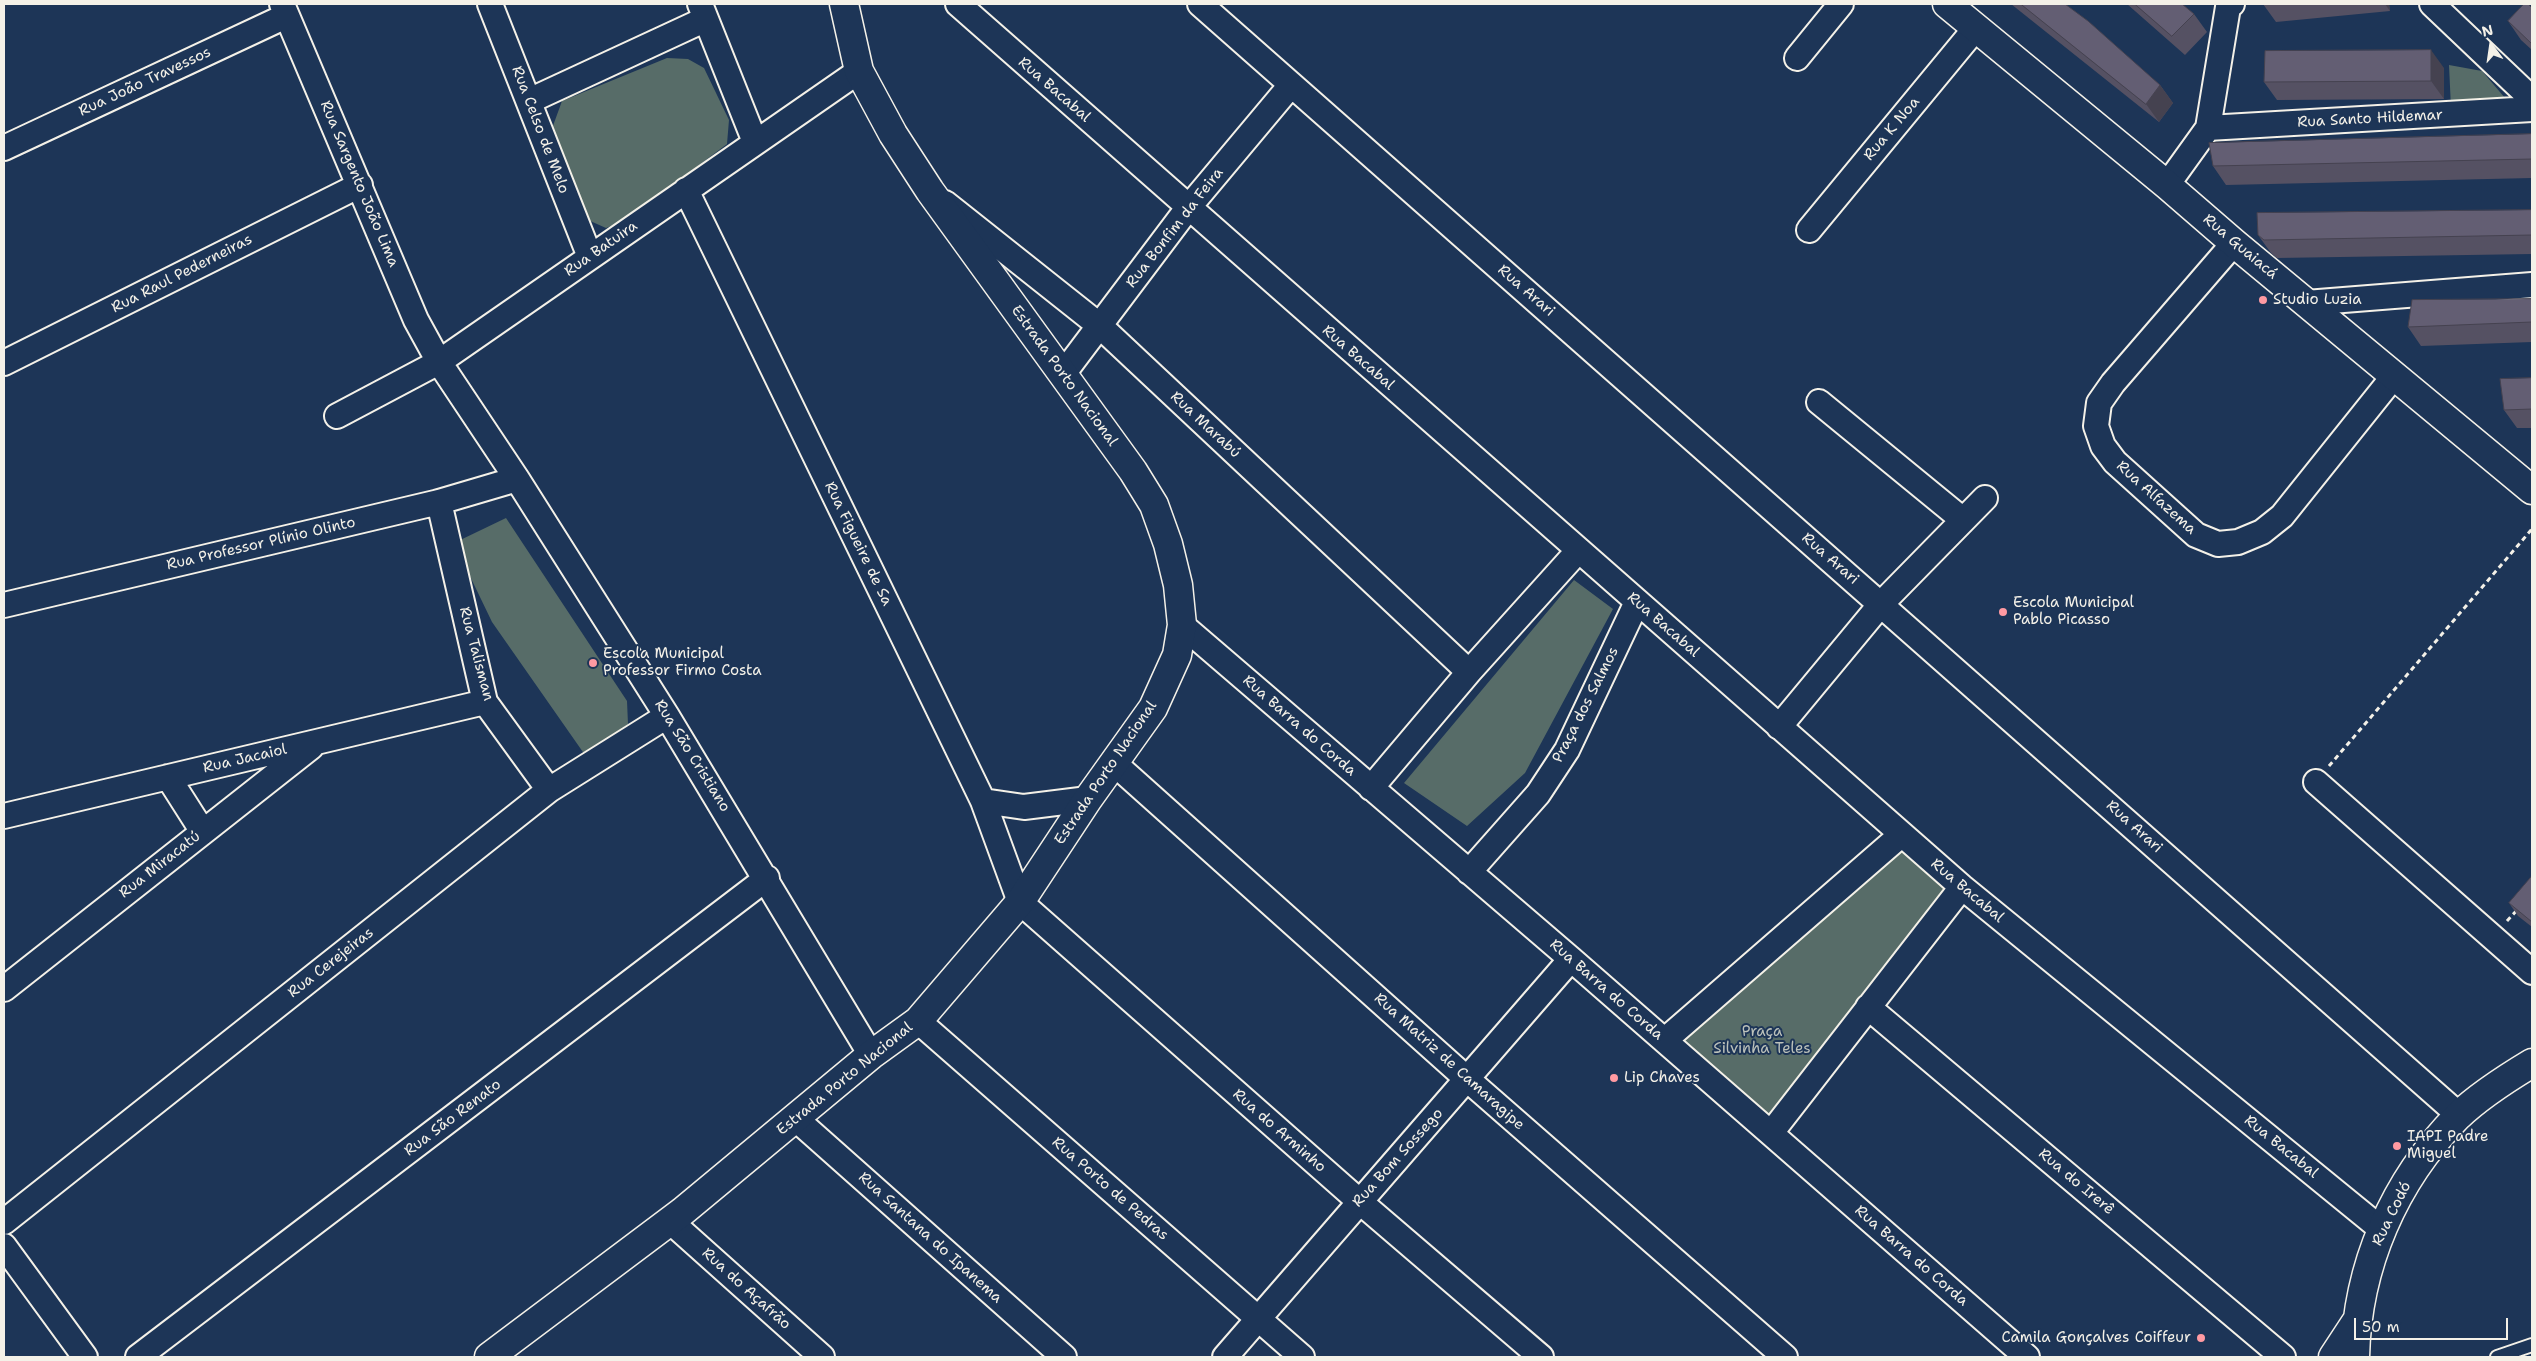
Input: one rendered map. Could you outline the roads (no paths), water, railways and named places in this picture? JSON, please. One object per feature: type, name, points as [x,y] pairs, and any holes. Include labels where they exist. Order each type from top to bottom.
[{"type":"street","name":"Rua Celso de Melo","points":[[490,4],[590,257]]},
{"type":"street","name":"Estrada Porto Nacional","points":[[489,1357],[670,1221],[796,1120],[871,1055],[918,1021],[1020,902],[1088,799],[1115,764],[1153,708],[1177,655],[1182,625],[1178,585],[1168,544],[1154,505],[1133,471],[930,191],[893,134],[859,71],[844,4]]},
{"type":"street","name":"Rua Bacabal","points":[[958,4],[1901,835],[2381,1229]]},
{"type":"street","name":"Rua Arari","points":[[1200,4],[2459,1116]]},
{"type":"street","points":[[1797,58],[1840,4]]},
{"type":"street","points":[[2432,4],[2532,99]]},
{"type":"street","name":"Rua Guaiacá","points":[[1949,5],[2167,184],[2234,243],[2532,490]]},
{"type":"street","points":[[2167,184],[2208,128],[2228,5]]},
{"type":"street","name":"Rua João Travessos","points":[[4,148],[284,10]]},
{"type":"street","name":"Rua Sargento João Lima","points":[[284,10],[416,320],[439,362]]},
{"type":"street","points":[[529,100],[703,11],[755,142]]},
{"type":"street","name":"Rua K Noa","points":[[1809,230],[1976,29]]},
{"type":"street","name":"Rua Batuira","points":[[337,416],[439,362],[859,71]]},
{"type":"street","name":"Rua Bonfim da Feira","points":[[1063,374],[1188,208],[1291,84]]},
{"type":"street","name":"Rua Santo Hildemar","points":[[2208,128],[2532,110]]},
{"type":"street","name":"Rua Raul Pederneiras","points":[[4,363],[360,185]]},
{"type":"street","name":"Rua Figueire de Sa","points":[[686,190],[983,801],[1020,902]]},
{"type":"street","name":"Rua Marabú","points":[[930,191],[1100,326],[1469,672]]},
{"type":"street","name":"Rua Alfazema","points":[[2234,243],[2112,383],[2099,404],[2096,426],[2103,446],[2115,462],[2196,535],[2218,544],[2238,542],[2262,532],[2282,516],[2394,376]]},
{"type":"street","points":[[2306,303],[2532,285]]},
{"type":"street","name":"Rua São Cristiano","points":[[439,362],[517,479],[667,716],[767,878],[871,1055]]},
{"type":"street","points":[[1819,402],[1963,520]]},
{"type":"street","name":"Rua Professor Plínio Olinto","points":[[4,604],[439,502],[517,479]]},
{"type":"street","points":[[1779,727],[1881,604],[1984,498]]},
{"type":"street","name":"Rua Talisman","points":[[439,502],[486,702],[549,790]]},
{"type":"street","points":[[1371,788],[1469,672],[1578,551]]},
{"type":"street","name":"Praça dos Salmos","points":[[1469,872],[1538,794],[1567,750],[1637,602]]},
{"type":"street","name":"Rua Barra do Corda","points":[[1182,625],[1665,1040],[2027,1357]]},
{"type":"street","name":"Rua Jacaiol","points":[[4,816],[486,702]]},
{"type":"street","name":"Rua Cerejeiras","points":[[4,1222],[549,790],[667,716]]},
{"type":"street","name":"Rua Miracatú","points":[[4,989],[318,742]]},
{"type":"street","name":"Rua Matriz de Camaragipe","points":[[1115,764],[1467,1079],[1785,1357]]},
{"type":"street","points":[[168,778],[203,832]]},
{"type":"street","points":[[2316,782],[2532,972]]},
{"type":"street","points":[[983,801],[1024,807],[1088,799]]},
{"type":"street","points":[[1665,1040],[1901,835]]},
{"type":"street","name":"Rua São Renato","points":[[138,1357],[767,878]]},
{"type":"street","points":[[1770,1133],[1962,887]]},
{"type":"street","name":"Rua do Arminho","points":[[1020,902],[1358,1201],[1541,1357]]},
{"type":"street","name":"Rua Bom Sossego","points":[[1225,1357],[1358,1201],[1571,959]]},
{"type":"street","name":"Rua do Irerê","points":[[1868,1007],[2283,1357]]},
{"type":"street","name":"Rua Porto de Pedras","points":[[918,1021],[1302,1357]]},
{"type":"street","name":"Rua Codó","points":[[2355,1357],[2356,1322],[2369,1264],[2381,1229],[2407,1180],[2432,1146],[2459,1116],[2501,1083],[2532,1063]]},
{"type":"street","name":"Rua Santana do Ipanema","points":[[796,1120],[1064,1357]]},
{"type":"street","name":"Rua do Açafrão","points":[[670,1221],[822,1357]]},
{"type":"street","points":[[4,1246],[85,1357]]},
{"type":"street","points":[[2333,1357],[2356,1322]]},
{"type":"lane","points":[[2498,1357],[2532,1345]]},
{"type":"place","name":"Studio Luzia","points":[[2263,300]]},
{"type":"place","name":"Escola Municipal Pablo Picasso","points":[[2003,612]]},
{"type":"place","name":"Escola Municipal Professor Firmo Costa","points":[[593,663]]},
{"type":"place","name":"Lip Chaves","points":[[1614,1078]]},
{"type":"place","name":"IAPI Padre Miguel","points":[[2397,1146]]},
{"type":"place","name":"Camila Gonçalves Coiffeur","points":[[2201,1338]]},
{"type":"park label","name":"Praça Silvinha Teles","points":[[1762,1040]]}]
